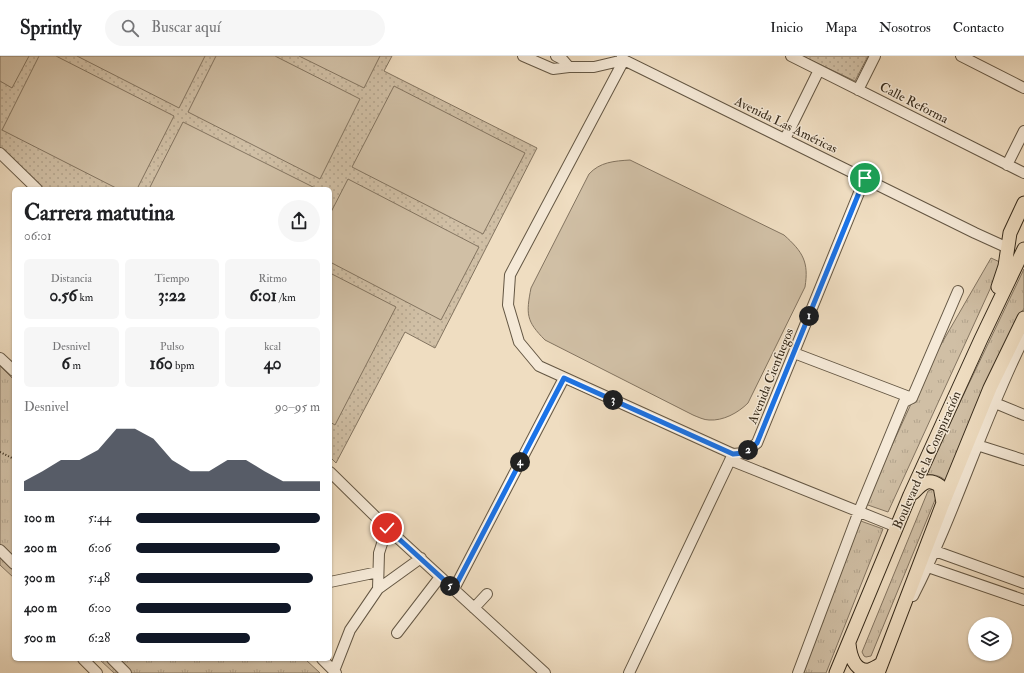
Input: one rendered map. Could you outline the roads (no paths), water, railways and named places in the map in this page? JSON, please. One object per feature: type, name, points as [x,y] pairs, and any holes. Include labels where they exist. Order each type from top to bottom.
[{"type":"main road","points":[[981,339],[1005,266],[1010,233],[1024,203]]},
{"type":"main road","name":"Boulevard de la Conspiración","points":[[836,673],[910,495],[1024,249]]},
{"type":"main road","points":[[848,644],[850,657],[855,664],[869,670],[879,668],[990,388],[1024,318]]},
{"type":"main road","points":[[910,495],[927,482],[934,482],[940,486],[944,503]]},
{"type":"street","points":[[523,56],[553,69],[569,67],[594,68],[623,58]]},
{"type":"street","name":"Calle Reforma","points":[[791,56],[1024,173]]},
{"type":"street","points":[[858,90],[875,56]]},
{"type":"street","points":[[961,56],[1024,88]]},
{"type":"street","points":[[553,69],[560,57],[569,67]]},
{"type":"street","points":[[623,58],[510,275],[508,305],[519,342],[539,366],[731,457],[897,527]]},
{"type":"street","name":"Avenida Las Américas","points":[[623,58],[1008,248]]},
{"type":"street","points":[[785,139],[819,70]]},
{"type":"street","points":[[1007,165],[1024,131]]},
{"type":"street","points":[[0,153],[35,187]]},
{"type":"street","name":"Avenida Cienfuegos","points":[[731,457],[744,453],[757,443],[865,178]]},
{"type":"street","points":[[798,673],[859,511],[904,402],[912,398],[958,291]]},
{"type":"street","points":[[891,638],[928,567],[977,445],[1024,338]]},
{"type":"street","points":[[794,353],[912,398]]},
{"type":"street","points":[[0,358],[12,369]]},
{"type":"street","points":[[454,589],[564,378]]},
{"type":"street","points":[[995,403],[1024,414]]},
{"type":"street","points":[[977,445],[1024,460]]},
{"type":"street","points":[[629,673],[731,457]]},
{"type":"street","points":[[332,474],[387,528],[545,673]]},
{"type":"street","points":[[378,589],[379,553],[387,528]]},
{"type":"street","points":[[0,550],[12,562]]},
{"type":"street","points":[[934,551],[1024,583]]},
{"type":"street","points":[[324,661],[335,672],[350,630],[378,589],[420,558]]},
{"type":"street","points":[[928,567],[1024,600]]},
{"type":"street","points":[[332,582],[378,572]]},
{"type":"street","points":[[397,633],[440,577]]},
{"type":"street","points":[[474,608],[487,594]]},
{"type":"street","points":[[85,661],[97,673]]},
{"type":"street","points":[[114,661],[126,673]]}]
